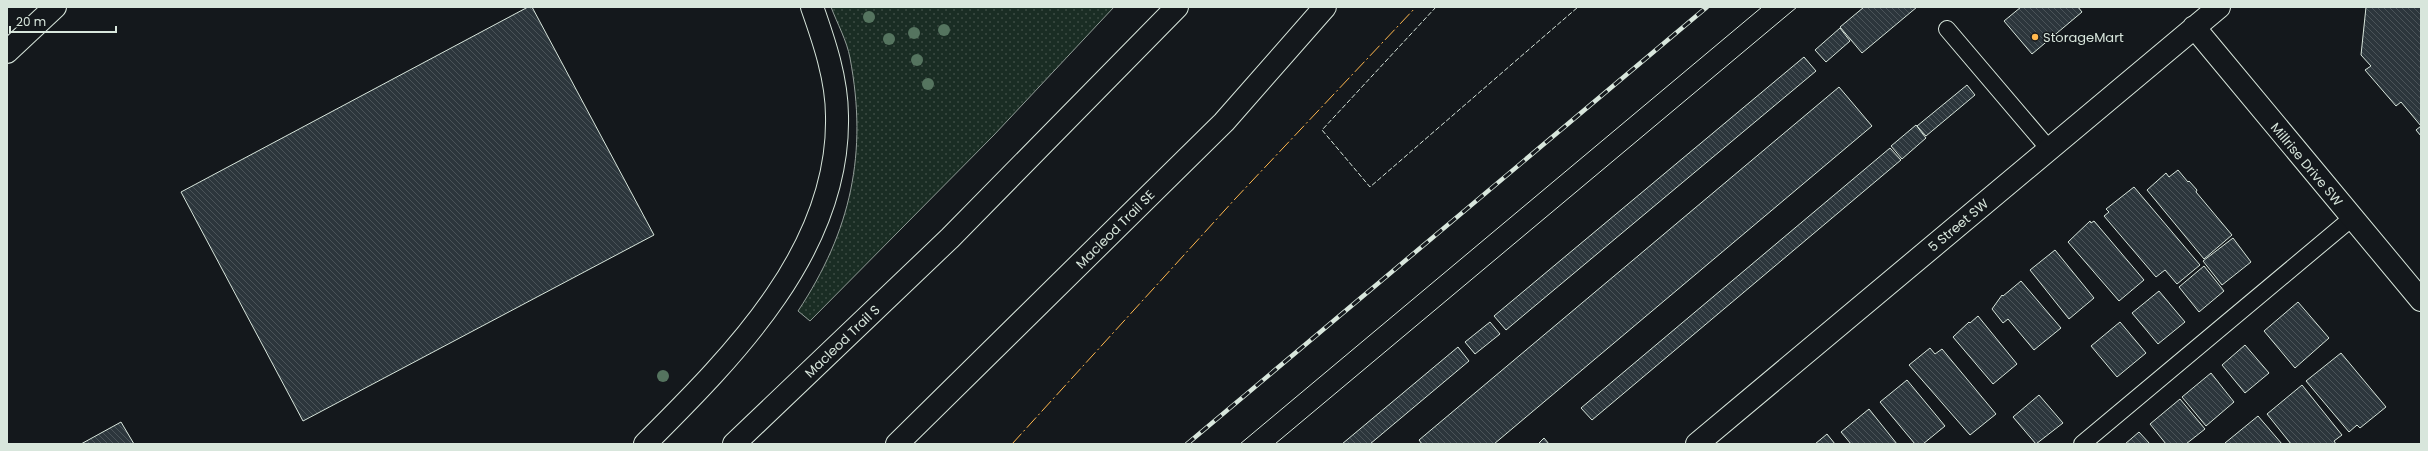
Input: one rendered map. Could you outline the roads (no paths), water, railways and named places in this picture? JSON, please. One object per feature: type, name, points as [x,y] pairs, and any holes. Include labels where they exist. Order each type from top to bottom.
[{"type":"main road","points":[[7,52],[55,7]]},
{"type":"main road","points":[[645,444],[733,350],[767,309],[796,266],[813,230],[826,194],[835,155],[837,115],[831,72],[812,7]]},
{"type":"main road","name":"Macleod Trail S","points":[[734,444],[950,238],[1177,7]]},
{"type":"main road","name":"Macleod Trail SE","points":[[897,444],[1224,122],[1325,7]]},
{"type":"main road","name":"5 Street SW","points":[[1697,444],[2219,7]]},
{"type":"main road","name":"Millrise Drive SW","points":[[2194,28],[2421,300]]},
{"type":"lane","points":[[1948,29],[2049,149]]},
{"type":"lane","points":[[2082,444],[2352,218]]},
{"type":"tram line","points":[[1240,444],[1762,7]]},
{"type":"tram line","points":[[1275,444],[1797,7]]},
{"type":"railway","points":[[1187,444],[1707,7]]},
{"type":"place","name":"StorageMart","points":[[2035,37]]}]
